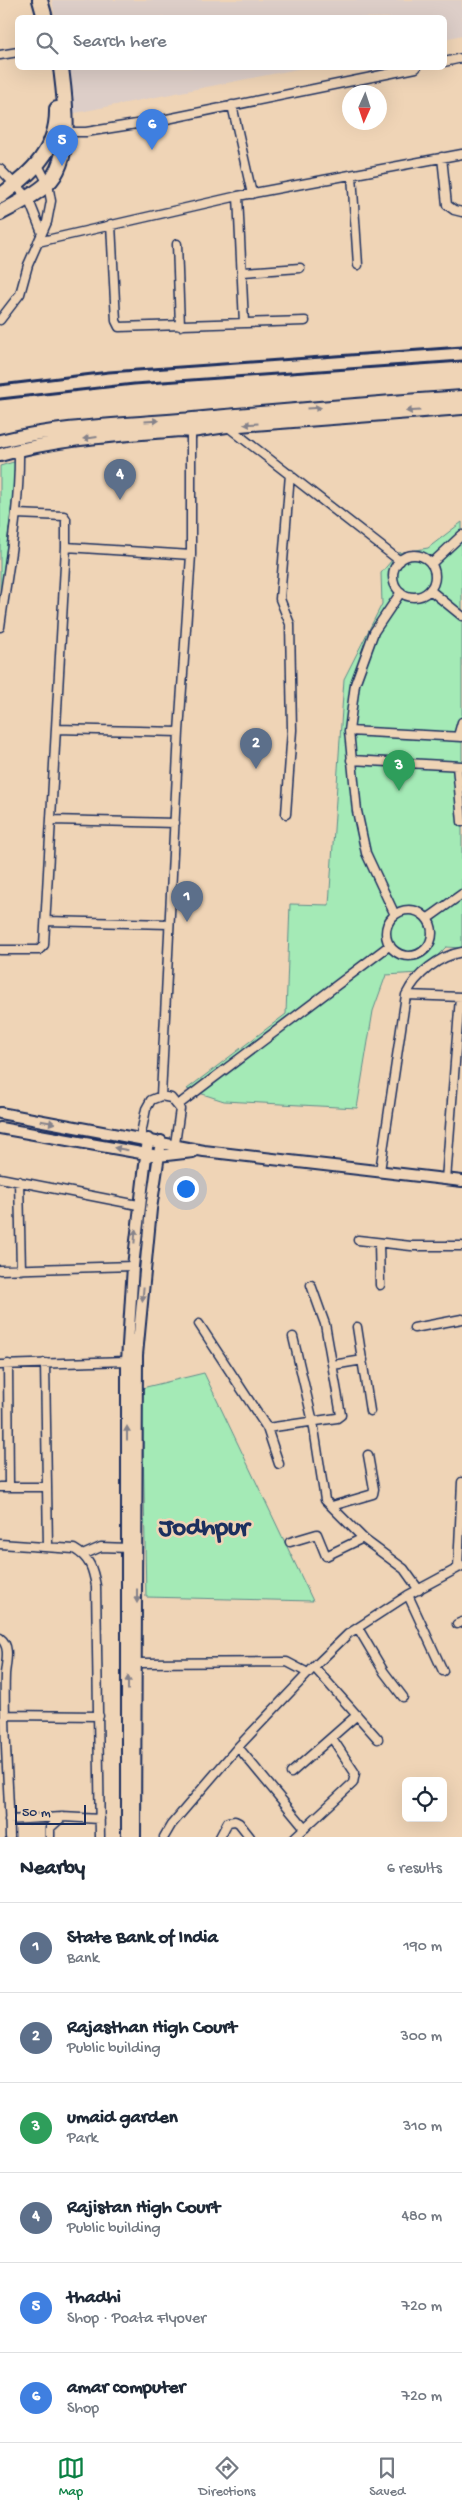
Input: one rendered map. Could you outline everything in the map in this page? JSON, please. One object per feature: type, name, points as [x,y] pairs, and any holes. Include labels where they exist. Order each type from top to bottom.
[{"type":"highway","points":[[40,0],[43,15]]},
{"type":"highway","points":[[50,0],[52,15]]},
{"type":"highway","points":[[0,196],[38,165],[60,132],[52,70]]},
{"type":"highway","points":[[0,213],[28,198],[48,184],[61,157],[61,70]]},
{"type":"main road","points":[[0,455],[19,449],[115,435],[181,430],[191,425],[462,397]]},
{"type":"main road","points":[[0,441],[48,430],[106,423],[227,426],[462,408]]},
{"type":"street","points":[[0,55],[15,52]]},
{"type":"street","points":[[447,61],[462,58]]},
{"type":"street","points":[[60,132],[86,132],[406,70]]},
{"type":"street","points":[[232,105],[252,194]]},
{"type":"street","points":[[38,242],[238,196],[462,154]]},
{"type":"street","points":[[442,157],[447,205],[454,210],[462,212]]},
{"type":"street","points":[[0,320],[20,294],[28,265],[47,222],[51,201],[48,184],[38,165]]},
{"type":"street","points":[[0,169],[28,198],[42,233]]},
{"type":"street","points":[[352,175],[358,265]]},
{"type":"street","points":[[238,196],[244,323]]},
{"type":"street","points":[[111,224],[116,321],[120,327],[305,321]]},
{"type":"street","points":[[177,244],[180,326]]},
{"type":"street","points":[[243,272],[300,268]]},
{"type":"street","points":[[161,1096],[178,732],[190,555],[191,425]]},
{"type":"street","points":[[227,426],[400,561]]},
{"type":"street","points":[[0,627],[20,478],[19,449]]},
{"type":"street","points":[[286,814],[292,730],[290,624],[280,599],[290,474]]},
{"type":"street","points":[[0,950],[40,950],[44,945],[66,547],[66,519],[64,516],[16,514]]},
{"type":"street","points":[[431,564],[462,535]]},
{"type":"street","points":[[66,547],[190,555]]},
{"type":"street","points":[[419,556],[431,564],[435,578],[430,590],[416,597],[401,592],[396,586],[393,576],[400,561],[406,557],[419,556]]},
{"type":"street","points":[[430,590],[462,616]]},
{"type":"street","points":[[395,915],[366,853],[357,810],[350,760],[349,731],[355,684],[374,632],[401,592]]},
{"type":"street","points":[[349,731],[460,737],[462,722]]},
{"type":"street","points":[[57,728],[178,732]]},
{"type":"street","points":[[350,760],[459,766],[462,822]]},
{"type":"street","points":[[52,820],[175,823]]},
{"type":"street","points":[[427,919],[462,894]]},
{"type":"street","points":[[408,910],[422,914],[427,919],[432,932],[428,946],[423,952],[409,956],[395,951],[390,945],[388,926],[395,915],[408,910]]},
{"type":"street","points":[[46,921],[169,924]]},
{"type":"street","points":[[178,1105],[390,945]]},
{"type":"street","points":[[380,1171],[406,995],[412,982],[437,962],[462,952]]},
{"type":"street","points":[[406,995],[461,997],[446,1180]]},
{"type":"street","points":[[127,1837],[127,1361],[138,1205],[145,1154],[146,1110],[151,1100],[161,1096],[171,1098],[178,1105],[179,1115],[175,1144]]},
{"type":"street","points":[[0,1113],[161,1141],[204,1151],[446,1180],[462,1180]]},
{"type":"street","points":[[0,1128],[158,1156],[204,1151]]},
{"type":"street","points":[[135,1837],[137,1355],[150,1209],[161,1141]]},
{"type":"street","points":[[0,1178],[138,1205]]},
{"type":"street","points":[[19,1182],[21,1270]]},
{"type":"street","points":[[358,1240],[411,1246],[462,1246]]},
{"type":"street","points":[[378,1243],[380,1285]]},
{"type":"street","points":[[0,1270],[133,1266]]},
{"type":"street","points":[[267,1428],[337,1418],[341,1415],[325,1324],[311,1285]]},
{"type":"street","points":[[414,1328],[462,1319]]},
{"type":"street","points":[[198,1324],[267,1428],[279,1464]]},
{"type":"street","points":[[358,1327],[370,1411]]},
{"type":"street","points":[[293,1337],[313,1422],[326,1500],[363,1538],[404,1569],[419,1590]]},
{"type":"street","points":[[333,1365],[363,1360]]},
{"type":"street","points":[[9,1487],[4,1365],[127,1361]]},
{"type":"street","points":[[44,1363],[48,1547]]},
{"type":"street","points":[[332,1506],[372,1494],[374,1489],[368,1455]]},
{"type":"street","points":[[164,1837],[170,1825],[238,1747],[311,1670],[358,1628],[408,1595],[460,1567],[462,1482]]},
{"type":"street","points":[[0,1487],[47,1487]]},
{"type":"street","points":[[290,1542],[317,1534],[326,1556],[363,1538]]},
{"type":"street","points":[[0,1544],[74,1549],[84,1554],[93,1567],[96,1586],[100,1837]]},
{"type":"street","points":[[84,1554],[101,1547],[128,1548]]},
{"type":"street","points":[[408,1595],[443,1671]]},
{"type":"street","points":[[358,1628],[384,1672],[403,1697]]},
{"type":"street","points":[[0,1638],[4,1640],[7,1652],[5,1715],[10,1837]]},
{"type":"street","points":[[137,1663],[288,1662],[311,1670],[357,1715],[378,1739]]},
{"type":"street","points":[[5,1715],[98,1716]]},
{"type":"street","points":[[291,1773],[357,1715]]},
{"type":"street","points":[[295,1837],[353,1783],[355,1778],[355,1773],[332,1738]]},
{"type":"street","points":[[238,1747],[305,1828]]},
{"type":"street","points":[[9,1820],[62,1817],[100,1819]]},
{"type":"street","points":[[50,1837],[50,1828],[62,1817]]},
{"type":"street","points":[[220,1837],[228,1822],[235,1821],[239,1823],[250,1837]]},
{"type":"shaded area","points":[[52,0],[462,0],[462,35],[447,39],[447,15],[55,15]]},
{"type":"shaded area","points":[[64,70],[293,70],[70,114]]},
{"type":"green space","points":[[17,461],[0,601],[0,466]]},
{"type":"green space","points":[[462,522],[462,948],[446,947],[420,973],[386,975],[373,1011],[357,1108],[224,1101],[187,1089],[286,1014],[290,904],[329,905],[344,679],[382,604],[381,573],[398,553],[428,548]]},
{"type":"green space","points":[[204,1373],[313,1601],[146,1597],[142,1388]]},
{"type":"railway","points":[[0,385],[109,372],[462,347]]},
{"type":"railway","points":[[0,399],[134,384],[462,361]]},
{"type":"place","name":"amar computer","points":[[152,150]]},
{"type":"place","name":"thadhi","points":[[62,166]]},
{"type":"place","name":"Rajistan High Court","points":[[120,500]]},
{"type":"place","name":"Rajasthan High Court","points":[[256,769]]},
{"type":"place","name":"umaid garden","points":[[399,791]]},
{"type":"place","name":"State Bank of India","points":[[187,922]]},
{"type":"district","name":"Jodhpur","points":[[204,1525]]}]
